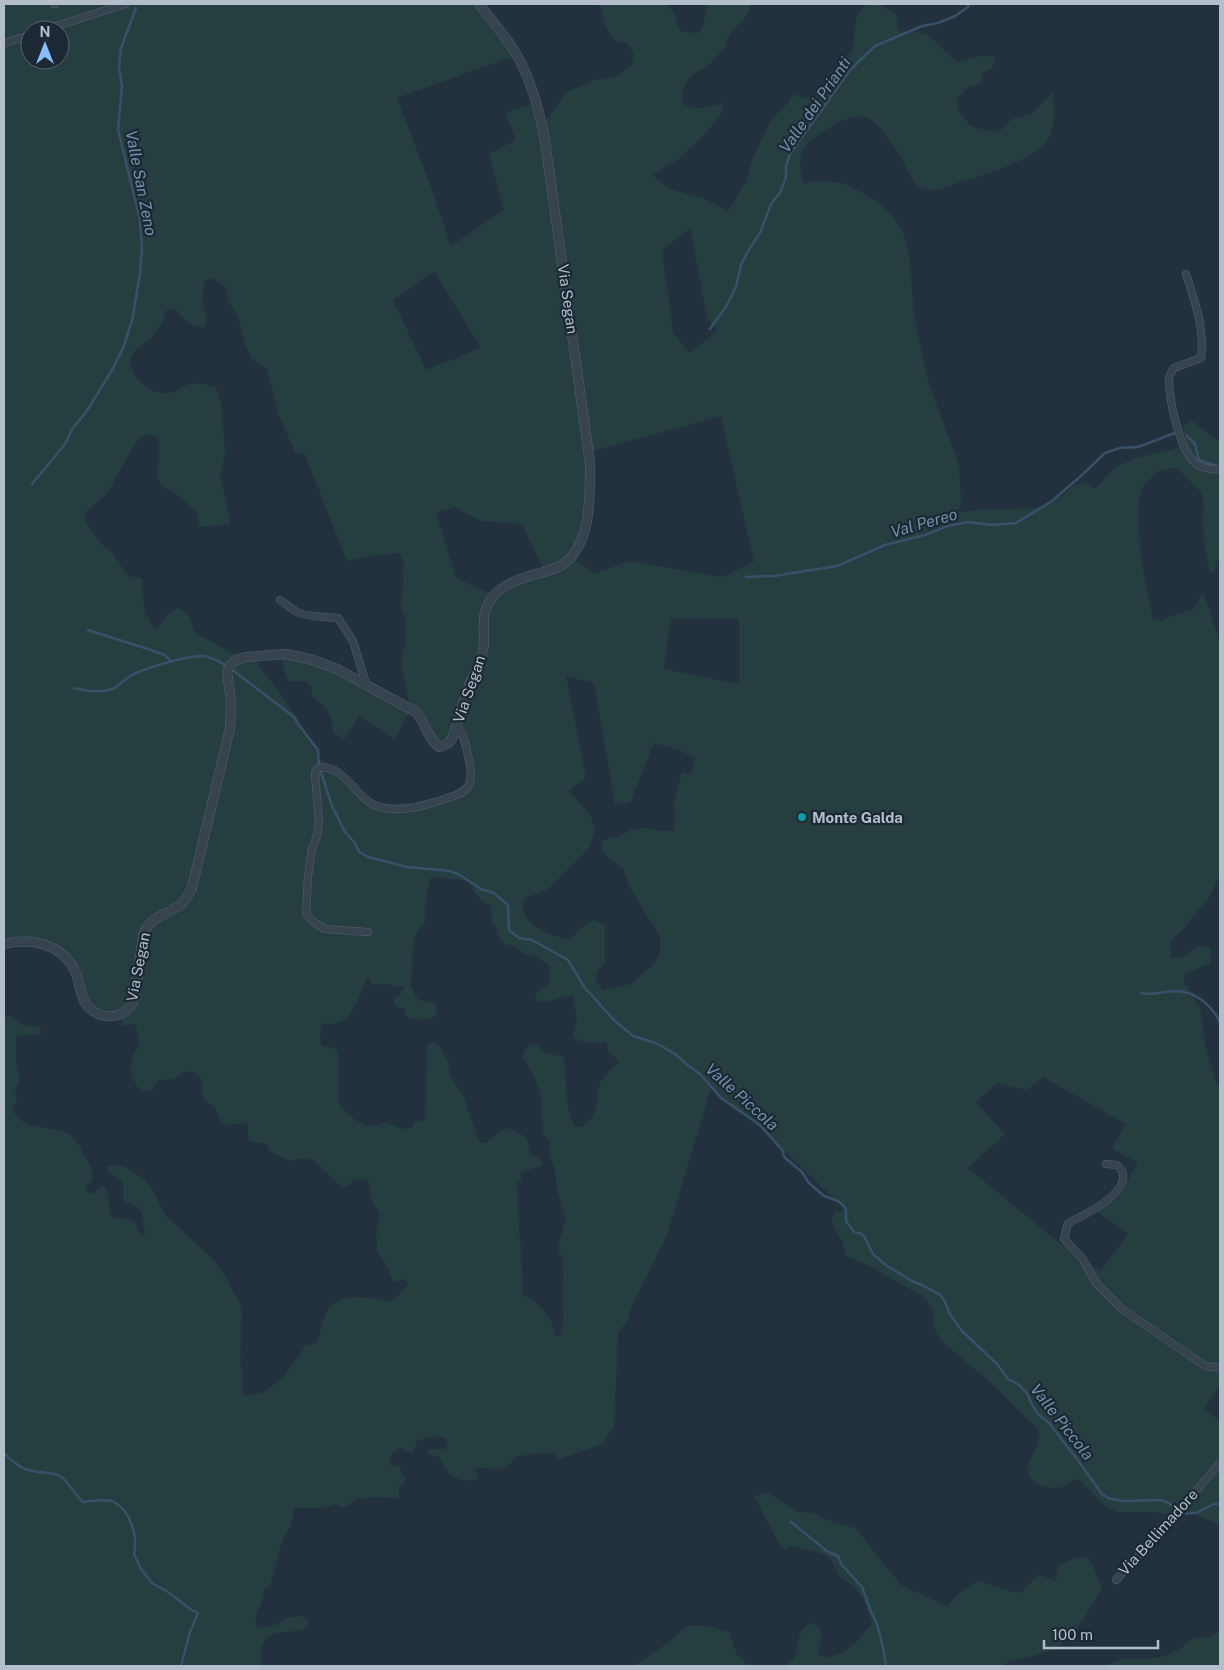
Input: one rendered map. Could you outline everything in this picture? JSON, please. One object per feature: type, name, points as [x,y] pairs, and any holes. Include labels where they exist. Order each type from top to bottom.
[{"type":"street","points":[[70,22],[125,4]]},
{"type":"street","name":"Via Segan","points":[[4,944],[23,941],[36,942],[48,946],[62,954],[72,965],[82,997],[88,1007],[101,1015],[116,1016],[125,1013],[132,1006],[135,997],[143,935],[146,926],[152,920],[182,904],[192,888],[230,728],[231,701],[227,672],[230,665],[236,660],[246,657],[286,654],[313,660],[337,669],[416,712],[422,718],[431,739],[439,747],[450,742],[457,726],[469,685],[478,667],[483,650],[484,617],[489,602],[502,587],[514,581],[562,565],[578,550],[584,535],[590,494],[589,454],[558,226],[539,107],[528,78],[512,48],[479,4]]},
{"type":"street","points":[[4,43],[20,37]]},
{"type":"street","points":[[1186,274],[1197,308],[1203,345],[1201,358],[1174,368],[1169,376],[1174,419],[1186,450],[1196,464],[1205,468],[1220,470]]},
{"type":"street","points":[[280,600],[297,612],[310,616],[338,618],[353,642],[366,684]]},
{"type":"street","points":[[368,932],[325,929],[312,922],[306,914],[312,848],[317,836],[319,822],[315,773],[318,768],[325,767],[332,770],[345,778],[368,801],[377,806],[417,808],[446,799],[463,793],[470,786],[471,778],[462,732],[457,726]]},
{"type":"street","points":[[1106,1164],[1117,1165],[1123,1172],[1123,1182],[1111,1197],[1068,1223],[1064,1239],[1082,1258],[1096,1283],[1122,1310],[1205,1366],[1220,1368]]},
{"type":"street","name":"Via Bellimadore","points":[[1116,1580],[1220,1462]]},
{"type":"green space","points":[[4,4],[477,4],[516,55],[397,98],[451,246],[504,210],[489,154],[516,140],[506,113],[537,102],[543,125],[566,93],[594,80],[615,78],[632,64],[634,53],[626,42],[620,42],[610,35],[599,4],[666,4],[674,14],[682,32],[699,33],[703,27],[707,4],[750,4],[747,15],[730,34],[726,46],[710,63],[687,81],[683,89],[682,102],[686,106],[702,108],[724,103],[721,115],[701,138],[675,162],[653,175],[670,188],[706,200],[728,211],[746,182],[751,163],[770,121],[788,103],[793,94],[802,98],[811,98],[818,93],[830,72],[838,67],[853,50],[856,20],[858,14],[865,6],[878,4],[896,14],[898,31],[917,32],[929,36],[958,63],[978,56],[996,57],[992,68],[982,73],[981,84],[970,86],[957,98],[957,108],[970,126],[993,132],[1001,130],[1012,119],[1031,114],[1054,92],[1053,125],[1049,137],[1039,150],[1006,167],[941,189],[927,190],[917,185],[882,130],[868,118],[853,117],[837,123],[822,132],[806,146],[801,156],[800,166],[804,183],[820,181],[843,183],[878,202],[893,216],[903,232],[909,254],[914,315],[928,381],[959,465],[961,508],[948,513],[1039,508],[1062,496],[1074,485],[1087,483],[1095,489],[1115,467],[1136,458],[1172,450],[1187,442],[1182,427],[1192,421],[1220,442],[1220,556],[1212,573],[1209,570],[1205,547],[1203,527],[1204,501],[1200,491],[1178,469],[1169,468],[1157,472],[1143,486],[1138,504],[1142,565],[1153,619],[1163,621],[1168,617],[1193,609],[1203,592],[1220,642],[1220,875],[1209,897],[1171,941],[1171,958],[1183,958],[1197,946],[1211,948],[1210,963],[1185,974],[1184,982],[1200,1008],[1205,1045],[1215,1080],[1220,1090],[1220,1386],[1204,1409],[1220,1420],[1220,1525],[1189,1512],[1163,1514],[1153,1512],[1118,1512],[1106,1507],[1079,1480],[1074,1479],[1065,1486],[1058,1488],[1044,1486],[1033,1481],[1028,1469],[1039,1438],[1038,1431],[1034,1425],[1001,1392],[943,1342],[934,1327],[934,1313],[925,1298],[870,1266],[846,1256],[844,1246],[833,1225],[832,1218],[836,1211],[848,1212],[766,1133],[711,1088],[667,1235],[631,1308],[628,1319],[618,1333],[614,1427],[602,1444],[557,1460],[556,1454],[523,1455],[514,1458],[508,1466],[503,1468],[478,1467],[473,1470],[478,1475],[476,1480],[469,1481],[458,1479],[449,1473],[445,1469],[440,1457],[428,1455],[427,1449],[445,1449],[448,1443],[445,1438],[433,1436],[417,1441],[412,1453],[406,1452],[402,1448],[392,1453],[389,1464],[400,1467],[401,1473],[405,1477],[404,1483],[399,1487],[399,1498],[369,1497],[357,1499],[342,1507],[336,1504],[324,1508],[294,1508],[291,1526],[280,1547],[270,1586],[264,1590],[255,1624],[259,1628],[276,1625],[285,1618],[303,1616],[308,1620],[308,1626],[296,1631],[270,1635],[261,1648],[261,1666],[4,1666],[5,1017],[11,1016],[24,1026],[36,1026],[41,1029],[41,1035],[16,1037],[16,1062],[20,1079],[16,1090],[17,1101],[12,1109],[17,1117],[30,1125],[63,1132],[73,1137],[82,1150],[92,1173],[92,1182],[87,1185],[85,1190],[90,1194],[95,1192],[98,1187],[104,1186],[109,1200],[110,1215],[134,1222],[140,1235],[145,1234],[141,1212],[137,1207],[123,1200],[123,1182],[108,1171],[107,1166],[124,1166],[144,1179],[152,1189],[165,1215],[215,1261],[225,1276],[242,1308],[240,1363],[242,1368],[242,1393],[247,1396],[264,1392],[283,1378],[306,1345],[318,1342],[322,1324],[328,1310],[339,1300],[357,1297],[393,1301],[409,1283],[405,1279],[394,1282],[385,1262],[377,1251],[376,1233],[380,1214],[371,1199],[368,1181],[356,1178],[347,1186],[341,1186],[313,1160],[302,1158],[290,1161],[268,1150],[267,1144],[249,1141],[247,1124],[227,1124],[221,1121],[215,1107],[203,1098],[200,1077],[194,1072],[184,1072],[175,1079],[158,1080],[153,1090],[141,1091],[131,1070],[134,1054],[139,1046],[136,1024],[123,1026],[121,1015],[90,1008],[73,968],[45,945],[4,946]],"holes":[[[690,228],[707,319],[717,331],[690,353],[673,333],[662,250]],[[434,271],[481,348],[426,370],[393,300]],[[213,278],[226,288],[229,303],[238,316],[245,344],[251,358],[267,369],[279,415],[295,452],[305,455],[347,561],[399,553],[404,564],[401,608],[406,619],[406,639],[401,663],[410,708],[309,659],[279,654],[288,681],[305,681],[311,686],[312,696],[330,715],[333,732],[344,740],[359,716],[395,739],[411,708],[441,745],[459,728],[470,764],[466,782],[450,795],[411,803],[379,804],[365,796],[347,778],[321,760],[303,727],[280,693],[259,667],[258,655],[240,657],[195,633],[189,616],[179,608],[167,614],[157,629],[148,619],[146,613],[142,580],[128,576],[112,552],[102,545],[86,523],[85,513],[108,492],[135,443],[147,434],[156,436],[158,443],[157,472],[160,482],[165,488],[179,496],[197,512],[199,527],[231,524],[220,475],[225,454],[221,403],[216,388],[204,384],[195,384],[187,385],[173,392],[165,393],[152,390],[145,386],[135,375],[130,362],[132,355],[138,348],[158,330],[166,310],[175,309],[188,322],[196,326],[205,327],[207,320],[203,304],[205,280]],[[721,416],[754,562],[720,577],[629,561],[594,574],[572,557],[589,505],[589,452]],[[455,507],[481,521],[522,524],[545,573],[492,594],[456,578],[436,513]],[[671,618],[739,619],[739,684],[664,669]],[[566,676],[594,683],[615,804],[630,803],[654,743],[695,757],[691,775],[682,773],[673,806],[675,814],[674,831],[658,831],[648,828],[632,829],[619,836],[602,841],[601,850],[623,869],[630,888],[660,936],[660,954],[653,965],[631,984],[603,991],[595,979],[598,970],[605,963],[605,926],[595,920],[588,922],[570,939],[557,937],[535,926],[529,921],[523,909],[525,898],[547,890],[589,848],[595,832],[590,814],[569,791],[586,777]],[[431,877],[464,880],[472,885],[473,891],[486,904],[491,906],[492,924],[497,928],[497,934],[504,944],[515,946],[524,954],[535,956],[550,966],[550,984],[539,991],[535,999],[544,1002],[573,996],[577,1019],[573,1036],[584,1042],[607,1042],[608,1052],[620,1061],[601,1082],[595,1110],[583,1127],[574,1126],[571,1118],[566,1093],[564,1057],[546,1053],[536,1044],[529,1045],[524,1052],[523,1058],[534,1076],[541,1095],[543,1134],[550,1141],[549,1152],[556,1174],[556,1186],[566,1219],[559,1241],[558,1253],[563,1257],[563,1310],[560,1336],[554,1335],[552,1323],[539,1305],[523,1295],[517,1183],[522,1179],[520,1173],[542,1165],[541,1160],[530,1154],[528,1142],[524,1136],[511,1129],[504,1128],[486,1143],[479,1142],[463,1095],[450,1075],[449,1063],[437,1043],[431,1042],[427,1046],[425,1120],[414,1122],[413,1128],[401,1129],[386,1122],[373,1126],[365,1125],[346,1113],[340,1105],[338,1101],[338,1052],[334,1048],[322,1046],[320,1040],[322,1023],[332,1024],[340,1022],[347,1017],[357,1002],[368,976],[373,985],[391,984],[395,987],[405,986],[399,996],[394,999],[394,1005],[405,1009],[405,1015],[420,1020],[435,1016],[437,1011],[436,1004],[419,1000],[410,985],[413,942],[417,931],[425,923],[427,893]],[[1043,1077],[1126,1124],[1112,1148],[1138,1163],[1119,1196],[1096,1211],[1128,1234],[1100,1272],[1063,1246],[968,1168],[1005,1134],[976,1102],[997,1083],[1027,1090]]]},
{"type":"green space","points":[[770,1494],[797,1512],[813,1513],[835,1523],[855,1528],[901,1585],[947,1606],[959,1593],[978,1581],[1020,1593],[1039,1575],[1056,1581],[1058,1565],[1076,1558],[1088,1558],[1102,1588],[1077,1629],[1064,1642],[1045,1652],[1007,1662],[1005,1666],[786,1666],[796,1655],[801,1633],[811,1623],[819,1626],[821,1634],[819,1654],[827,1658],[842,1653],[855,1643],[872,1624],[860,1594],[840,1577],[833,1562],[828,1557],[821,1553],[791,1545],[786,1551],[778,1542],[754,1496]]},
{"type":"green space","points":[[697,1625],[729,1632],[737,1656],[742,1658],[747,1666],[635,1666],[670,1641],[686,1626]]},
{"type":"green space","points":[[1220,1628],[1220,1666],[1105,1666],[1125,1658],[1161,1657],[1180,1649],[1194,1637],[1205,1638],[1212,1636]]},
{"type":"waterway","name":"Valle dei Prianti","points":[[710,329],[727,305],[736,287],[741,265],[760,233],[771,204],[780,193],[786,177],[786,166],[790,154],[850,70],[875,46],[922,26],[938,23],[955,16],[968,7],[968,4]]},
{"type":"waterway","name":"Valle San Zeno","points":[[32,484],[65,444],[73,428],[87,411],[112,370],[123,348],[132,321],[142,249],[140,220],[118,129],[122,87],[119,66],[121,48],[136,8]]},
{"type":"waterway","name":"Val Pereo","points":[[746,577],[774,576],[837,566],[885,545],[925,535],[948,526],[968,522],[992,525],[1016,523],[1052,501],[1105,453],[1120,448],[1138,447],[1175,433]]},
{"type":"waterway","name":"Val Pereo","points":[[1187,436],[1195,444],[1199,460],[1220,467]]},
{"type":"waterway","points":[[88,630],[165,655],[171,662]]},
{"type":"waterway","name":"Valle Piccola","points":[[74,688],[93,691],[112,689],[131,675],[141,671],[168,662],[194,657],[208,657],[226,666]]},
{"type":"waterway","name":"Valle Piccola","points":[[234,671],[294,717],[318,750],[319,765]]},
{"type":"waterway","name":"Valle Piccola","points":[[321,772],[332,806],[345,832],[355,843],[359,852],[368,857],[407,867],[450,871],[460,875],[481,889],[494,893],[508,905],[509,930],[519,938],[532,940],[568,960],[585,988],[615,1021],[633,1036],[656,1043],[675,1054],[701,1075],[721,1098],[760,1125],[783,1151],[784,1157],[802,1172],[809,1183],[824,1196],[843,1205],[846,1210],[846,1221],[854,1232],[864,1236],[873,1254],[887,1266],[940,1295],[962,1331],[997,1364],[1008,1379],[1019,1385],[1027,1393],[1038,1414],[1049,1423],[1101,1493],[1108,1498],[1123,1501],[1161,1500],[1169,1503],[1176,1510]]},
{"type":"waterway","points":[[1141,993],[1177,991],[1191,994],[1203,1001],[1213,1011],[1220,1023]]},
{"type":"waterway","points":[[4,1453],[25,1469],[60,1476],[83,1502],[107,1500],[114,1502],[125,1512],[132,1525],[135,1540],[134,1554],[141,1569],[152,1583],[198,1613],[190,1632],[181,1666]]},
{"type":"waterway","name":"Valle Piccola","points":[[1180,1514],[1196,1513],[1214,1504],[1220,1504]]},
{"type":"waterway","points":[[791,1522],[828,1552],[838,1556],[842,1565],[862,1587],[877,1624],[886,1666]]},
{"type":"place","name":"Monte Galda","points":[[802,817]]}]
